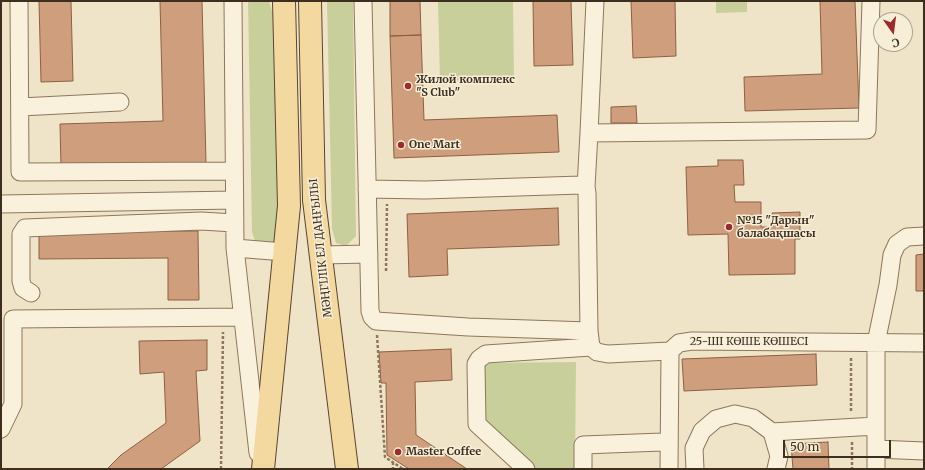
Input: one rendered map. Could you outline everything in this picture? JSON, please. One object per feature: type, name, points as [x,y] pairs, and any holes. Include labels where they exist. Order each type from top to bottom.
[{"type":"main road","name":"МӘҢГІЛІК ЕЛ ДАҢҒЫЛЫ","points":[[310,1],[314,200],[347,469]]},
{"type":"main road","points":[[262,469],[289,206],[283,5]]},
{"type":"street","points":[[19,1],[20,172],[234,170]]},
{"type":"street","points":[[233,1],[235,248],[262,469]]},
{"type":"street","points":[[363,1],[370,311],[372,317],[376,321],[468,327],[590,339]]},
{"type":"street","points":[[595,1],[586,187],[588,193],[590,339],[597,352],[670,359]]},
{"type":"street","points":[[589,133],[867,130],[871,1]]},
{"type":"street","points":[[20,107],[120,102]]},
{"type":"street","points":[[367,189],[425,190],[581,185],[586,187]]},
{"type":"street","points":[[1,204],[234,200]]},
{"type":"street","points":[[31,293],[23,288],[22,281],[21,234],[24,228],[201,221],[234,223]]},
{"type":"street","points":[[876,469],[876,343],[888,285],[892,255],[897,244],[907,237],[924,236]]},
{"type":"street","points":[[235,248],[284,252]]},
{"type":"street","points":[[321,255],[369,254]]},
{"type":"street","points":[[1,428],[13,404],[13,319],[243,317]]},
{"type":"street","points":[[526,469],[477,424],[476,364],[479,359],[486,354],[590,339]]},
{"type":"street","name":"25-ШІ КӨШЕ КӨШЕСІ","points":[[670,359],[679,343],[692,341],[924,343]]},
{"type":"street","points":[[662,469],[661,376],[662,369],[670,359]]},
{"type":"street","points":[[669,469],[670,359]]},
{"type":"street","points":[[695,469],[693,458],[697,440],[702,431],[716,419],[735,414],[744,415],[762,423],[772,432],[778,456],[776,469]]},
{"type":"street","points":[[772,432],[876,426]]},
{"type":"street","points":[[583,469],[583,445],[662,442]]},
{"type":"street","points":[[876,449],[924,451]]},
{"type":"path","points":[[221,469],[224,317]]},
{"type":"path","points":[[376,321],[385,457],[403,469]]},
{"type":"path","points":[[850,342],[852,469]]},
{"type":"path","points":[[393,462],[393,469]]},
{"type":"green space","points":[[248,1],[269,1],[277,28],[281,232],[273,245],[256,244],[252,232]]},
{"type":"green space","points":[[327,1],[353,1],[356,236],[346,246],[336,243],[332,229]]},
{"type":"green space","points":[[438,1],[513,1],[514,79],[440,81]]},
{"type":"green space","points":[[716,1],[747,1],[747,12],[716,13]]},
{"type":"green space","points":[[576,362],[575,469],[537,469],[484,423],[481,363]]},
{"type":"building","points":[[39,1],[71,1],[73,81],[41,82]]},
{"type":"building","points":[[160,1],[202,1],[206,163],[61,167],[60,124],[163,121]]},
{"type":"building","points":[[390,1],[420,1],[421,35],[390,36]]},
{"type":"building","points":[[533,1],[571,1],[573,65],[534,66]]},
{"type":"building","points":[[631,1],[675,1],[676,56],[633,58]]},
{"type":"building","points":[[820,1],[855,1],[859,108],[745,111],[744,77],[822,74]]},
{"type":"building","name":"Жилой комплекс \"S Club\"","points":[[421,35],[424,120],[557,115],[559,152],[394,158],[390,36]]},
{"type":"building","points":[[636,106],[637,123],[611,123],[611,107]]},
{"type":"building","points":[[718,160],[743,160],[744,185],[734,185],[735,202],[761,202],[761,227],[773,227],[772,213],[800,212],[800,239],[795,239],[795,274],[729,275],[728,234],[688,235],[686,167],[718,166]]},
{"type":"building","points":[[558,208],[559,245],[447,249],[448,275],[409,277],[407,214]]},
{"type":"building","points":[[198,231],[199,300],[168,300],[168,258],[39,259],[39,232]]},
{"type":"building","points":[[924,254],[924,291],[916,291],[916,255]]},
{"type":"building","points":[[207,340],[207,370],[196,371],[200,441],[161,469],[107,469],[121,455],[166,423],[164,372],[140,374],[139,341]]},
{"type":"building","points":[[451,349],[452,380],[415,382],[416,435],[467,469],[409,469],[387,455],[386,383],[381,383],[379,352]]},
{"type":"building","points":[[816,354],[817,385],[684,391],[682,359]]},
{"type":"building","points":[[828,442],[829,469],[793,469],[791,444]]},
{"type":"place","name":"Жилой комплекс \"S Club\"","points":[[408,86]]},
{"type":"place","name":"One Mart","points":[[401,145]]},
{"type":"place","name":"№15 \"Дарын\" балабақшасы","points":[[729,227]]},
{"type":"place","name":"Master Coffee","points":[[398,452]]}]
